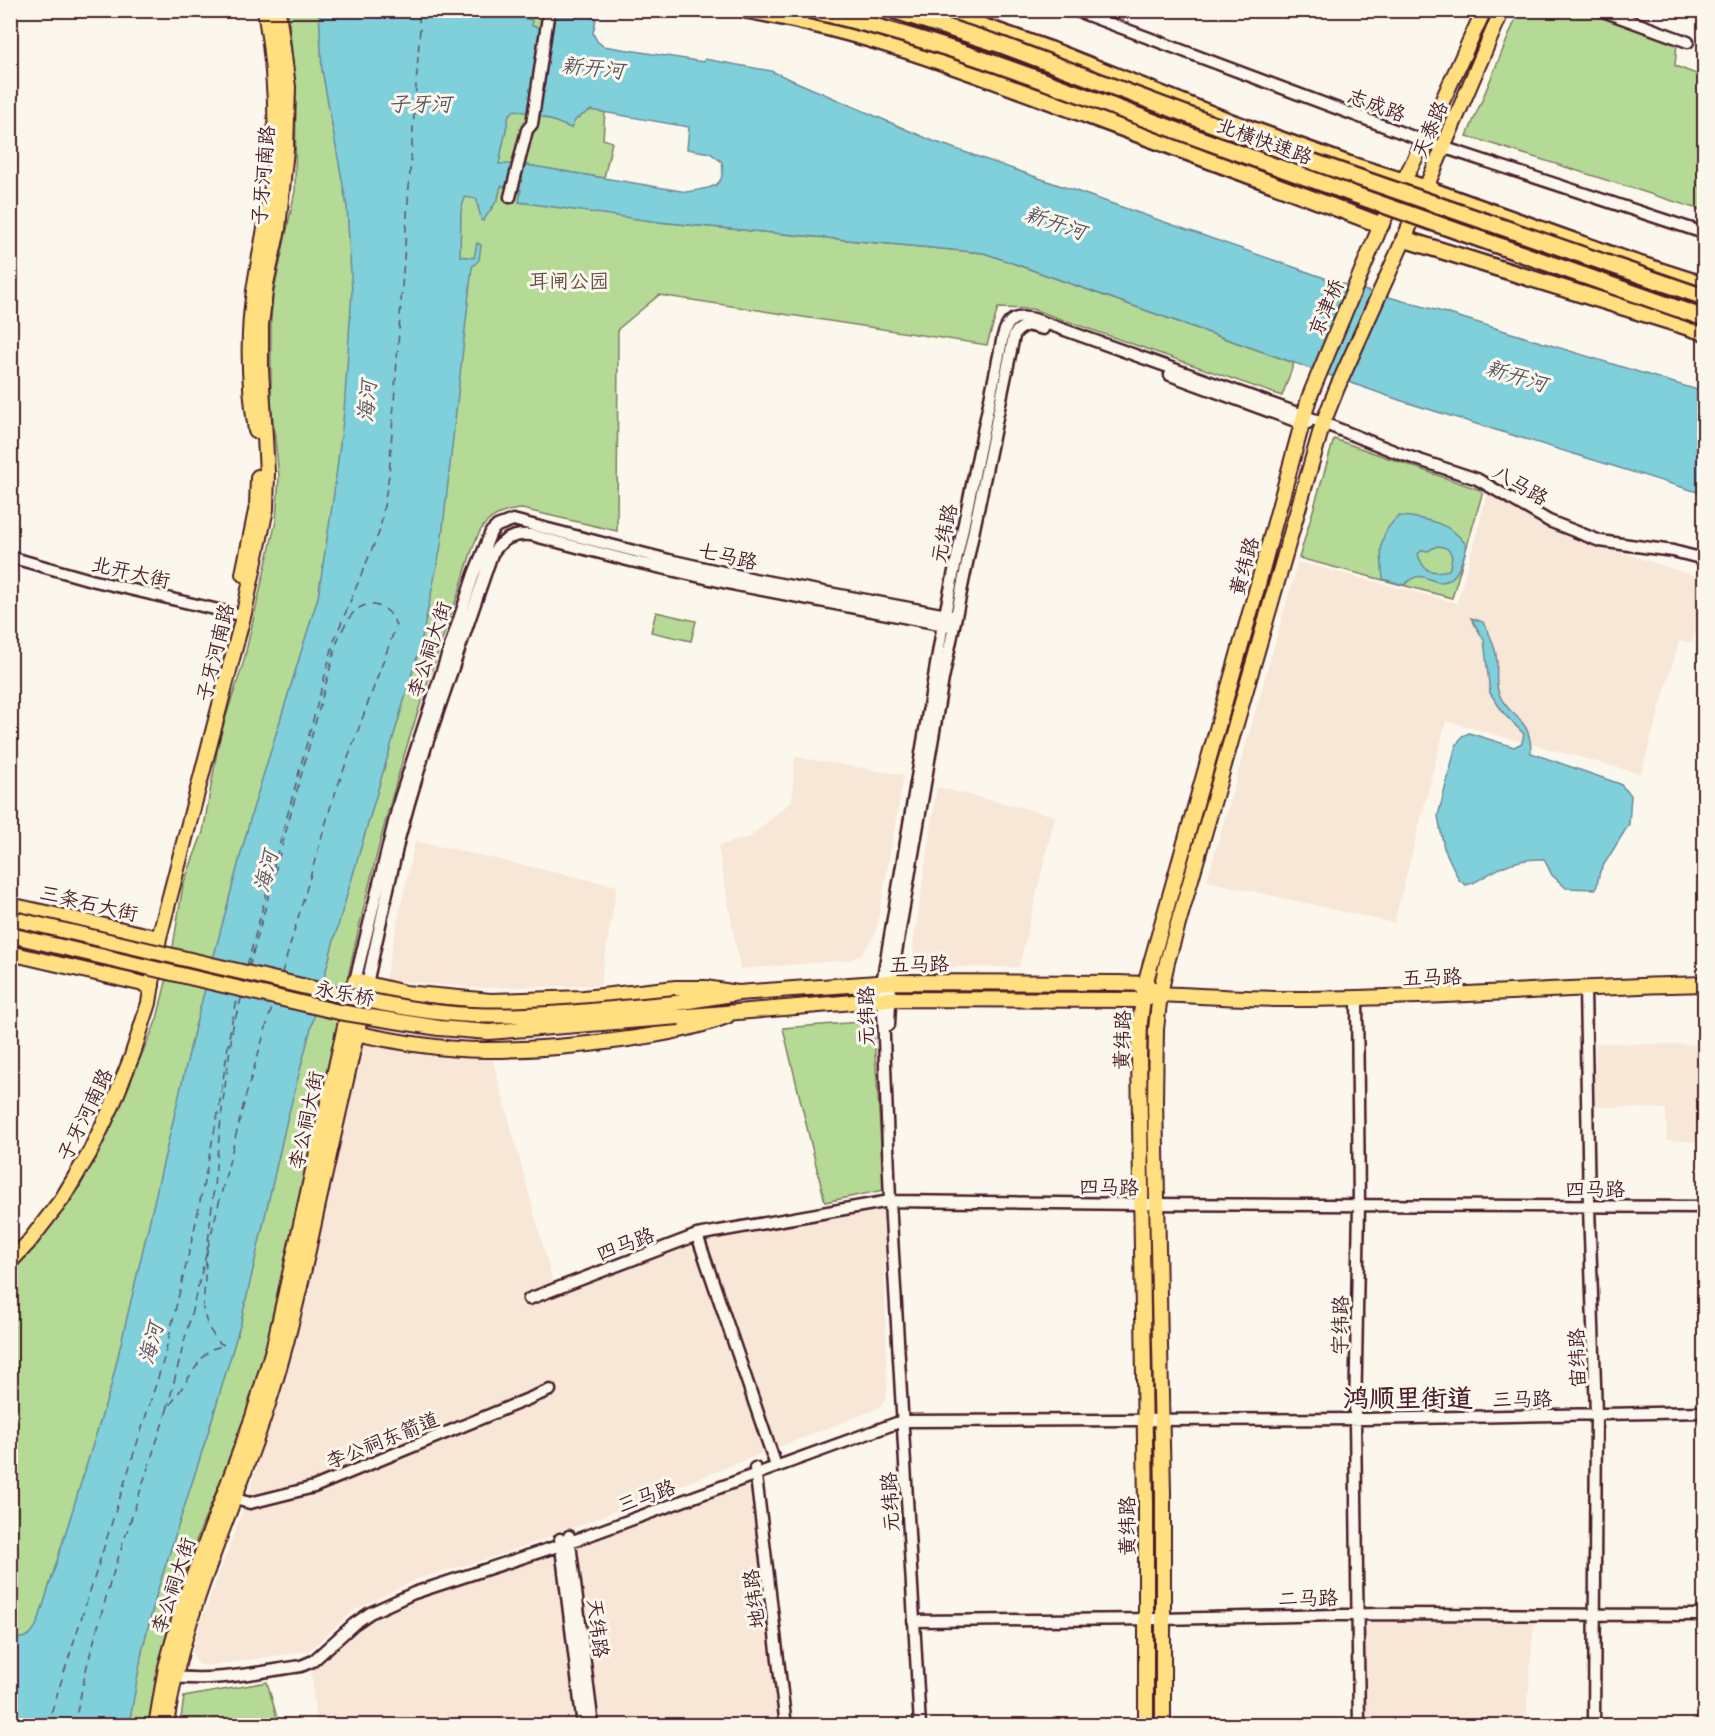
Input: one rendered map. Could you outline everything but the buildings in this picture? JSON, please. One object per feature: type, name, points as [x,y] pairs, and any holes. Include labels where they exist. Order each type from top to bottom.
[{"type":"highway","points":[[746,10],[782,16],[923,54],[1381,225]]},
{"type":"highway","name":"北横快速路","points":[[809,10],[852,20],[1003,67],[1218,146],[1704,318]]},
{"type":"highway","name":"北横快速路","points":[[893,10],[999,44],[1308,160],[1704,297]]},
{"type":"highway","points":[[936,10],[1051,50],[1231,122],[1348,164],[1425,188],[1629,261],[1704,285]]},
{"type":"highway","points":[[1404,238],[1704,332]]},
{"type":"main road","name":"子牙河南路","points":[[240,615],[259,471],[257,437],[250,396],[249,352],[254,291],[274,170],[276,102],[265,10]]},
{"type":"main road","name":"子牙河南路","points":[[10,1262],[62,1199],[89,1154],[132,1056],[149,1003],[148,985],[156,937],[266,509],[267,472],[261,325],[266,284],[278,229],[286,149],[288,87],[278,10]]},
{"type":"main road","name":"天泰路","points":[[1370,251],[1484,10]]},
{"type":"main road","name":"天泰路","points":[[1336,388],[1404,238],[1502,10]]},
{"type":"main road","name":"京津桥","points":[[1316,379],[1370,251]]},
{"type":"main road","name":"黄纬路","points":[[1146,1725],[1139,1057],[1142,999],[1302,419],[1316,379]]},
{"type":"main road","name":"黄纬路","points":[[1163,1725],[1163,1491],[1156,1029],[1160,994],[1167,962],[1323,423],[1336,388]]},
{"type":"main road","name":"三条石大街","points":[[10,905],[156,937]]},
{"type":"main road","name":"永乐桥","points":[[10,918],[336,994],[446,1013],[472,1015],[677,1010]]},
{"type":"main road","name":"永乐桥","points":[[10,935],[339,1012],[447,1029],[489,1032],[677,1010]]},
{"type":"main road","points":[[10,953],[148,985]]},
{"type":"main road","name":"五马路","points":[[677,1010],[738,993],[886,982],[1145,984]]},
{"type":"main road","points":[[361,983],[405,993],[491,1001],[584,998],[676,988],[705,988],[738,993]]},
{"type":"main road","name":"李公祠大街","points":[[156,1725],[170,1672],[195,1606],[229,1497],[263,1419],[283,1352],[361,983]]},
{"type":"main road","points":[[1145,984],[1160,994]]},
{"type":"main road","name":"五马路","points":[[677,1010],[741,1011],[885,999],[1142,999],[1160,994],[1286,999],[1704,984]]},
{"type":"main road","name":"子牙河南路","points":[[10,1250],[56,1192],[73,1165],[104,1105],[148,985]]},
{"type":"main road","points":[[351,1032],[425,1046],[484,1050],[547,1047],[591,1044],[693,1028],[741,1011]]},
{"type":"main road","name":"李公祠大街","points":[[166,1725],[170,1672]]},
{"type":"street","name":"志成路","points":[[1074,10],[1089,13],[1424,141],[1704,234]]},
{"type":"street","points":[[1600,10],[1689,42]]},
{"type":"street","points":[[511,194],[527,130],[532,124],[549,11]]},
{"type":"street","name":"八马路","points":[[1011,319],[1019,317],[1034,319],[1302,419]]},
{"type":"street","name":"元纬路","points":[[922,1725],[907,1421],[892,1200],[886,982],[949,620],[1003,336],[1011,319]]},
{"type":"street","name":"八马路","points":[[1021,327],[1039,327],[1302,419],[1323,423],[1401,454],[1477,479],[1549,521],[1600,541],[1673,550],[1704,559]]},
{"type":"street","name":"元纬路","points":[[949,620],[1014,336],[1021,327]]},
{"type":"street","name":"七马路","points":[[497,526],[513,520],[669,560],[949,620]]},
{"type":"street","name":"李公祠大街","points":[[361,983],[390,837],[411,764],[482,552],[486,541],[497,526]]},
{"type":"street","name":"七马路","points":[[508,538],[521,534],[531,535],[726,583],[949,620]]},
{"type":"street","name":"李公祠大街","points":[[361,983],[424,754],[492,554],[501,542],[508,538]]},
{"type":"street","name":"北开大街","points":[[10,557],[91,580],[240,615]]},
{"type":"street","name":"宙纬路","points":[[1585,988],[1588,1206],[1596,1414],[1594,1725]]},
{"type":"street","name":"宇纬路","points":[[1357,997],[1359,1205],[1355,1419],[1359,1725]]},
{"type":"street","name":"四马路","points":[[529,1299],[697,1235],[892,1200],[1141,1204],[1704,1207]]},
{"type":"street","points":[[697,1235],[774,1464]]},
{"type":"street","name":"李公祠东箭道","points":[[229,1497],[250,1503],[314,1487],[550,1390]]},
{"type":"street","name":"三马路","points":[[170,1672],[195,1679],[217,1678],[302,1666],[313,1661],[354,1624],[370,1613],[414,1593],[774,1464],[907,1421],[1144,1418],[1355,1419],[1704,1412]]},
{"type":"street","name":"地纬路","points":[[756,1471],[786,1725]]},
{"type":"street","name":"天纬路","points":[[565,1540],[583,1725]]},
{"type":"street","name":"天纬路","points":[[565,1540],[593,1725]]},
{"type":"street","name":"二马路","points":[[916,1621],[1162,1619],[1358,1614],[1704,1615]]},
{"type":"shaded area","points":[[1488,493],[1517,512],[1574,537],[1704,579],[1704,606],[1692,642],[1679,641],[1641,774],[1446,721],[1394,923],[1207,881],[1298,562],[1457,603]]},
{"type":"shaded area","points":[[795,757],[904,775],[876,931],[862,953],[850,960],[740,969],[718,846],[750,837],[792,801]]},
{"type":"shaded area","points":[[937,787],[1055,816],[1019,967],[927,967],[915,958],[913,947]]},
{"type":"shaded area","points":[[415,841],[617,886],[600,985],[478,988],[385,980]]},
{"type":"shaded area","points":[[1596,1043],[1704,1045],[1704,1142],[1667,1140],[1666,1109],[1594,1106]]},
{"type":"shaded area","points":[[362,1044],[492,1057],[554,1286],[693,1240],[883,1206],[887,1392],[885,1400],[879,1408],[554,1536],[487,1559],[417,1579],[353,1611],[309,1651],[207,1666],[199,1664],[192,1651],[250,1491],[288,1357],[320,1234]]},
{"type":"shaded area","points":[[750,1483],[779,1725],[316,1725],[311,1667],[367,1619],[418,1597],[563,1550]]},
{"type":"shaded area","points":[[1365,1620],[1534,1621],[1526,1725],[1365,1725]]},
{"type":"green space","name":"耳闸公园","points":[[288,11],[555,11],[538,115],[576,119],[590,110],[605,112],[603,139],[612,142],[604,178],[526,165],[658,222],[984,253],[1294,363],[1282,396],[1032,309],[998,308],[987,345],[659,295],[618,329],[617,531],[522,509],[500,514],[486,523],[469,557],[412,729],[385,824],[348,975],[266,1356],[252,1404],[195,1544],[180,1588],[162,1656],[148,1725],[11,1726],[11,1270],[76,1194],[109,1131],[157,1019],[170,965],[183,885],[203,832],[220,735],[243,664],[276,521],[279,476],[271,402],[271,319],[273,296],[295,191],[296,95]]},
{"type":"green space","points":[[1519,11],[1588,11],[1677,43],[1675,66],[1704,77],[1704,211],[1467,136]]},
{"type":"green space","points":[[1334,439],[1483,491],[1452,598],[1299,558]]},
{"type":"green space","points":[[656,612],[696,621],[691,641],[651,632]]},
{"type":"green space","points":[[873,1021],[884,1190],[825,1202],[783,1028]]},
{"type":"green space","points":[[267,1682],[278,1721],[288,1725],[180,1725],[184,1697]]},
{"type":"water","name":"子牙河","points":[[319,11],[485,11],[532,20],[532,26],[553,28],[554,17],[588,15],[596,19],[593,33],[603,46],[704,62],[705,59],[771,71],[933,141],[1339,283],[1446,313],[1704,392],[1704,494],[1402,401],[984,253],[658,222],[519,202],[521,190],[501,186],[498,199],[483,221],[477,199],[465,197],[461,211],[460,256],[474,258],[477,243],[481,245],[479,260],[472,267],[441,546],[421,643],[335,936],[287,1120],[241,1322],[158,1589],[143,1647],[129,1725],[11,1725],[10,1638],[28,1636],[38,1622],[111,1386],[195,1027],[252,812],[318,597],[344,412],[352,291],[347,207],[322,70]],"holes":[[[515,110],[538,115],[571,128],[576,119],[591,110],[689,127],[687,149],[710,153],[722,162],[721,178],[714,186],[687,192],[521,164],[499,164],[509,115]]]},
{"type":"water","points":[[1399,516],[1419,518],[1438,523],[1461,538],[1467,546],[1460,566],[1453,577],[1442,582],[1418,577],[1404,585],[1383,579],[1381,561],[1383,537]],"holes":[[[1437,546],[1446,548],[1452,557],[1449,570],[1437,572],[1425,568],[1418,554],[1422,550],[1428,551]]]},
{"type":"water","points":[[1471,618],[1483,622],[1490,636],[1497,662],[1499,694],[1528,731],[1531,753],[1620,784],[1631,795],[1629,824],[1600,871],[1596,889],[1566,888],[1552,875],[1544,859],[1515,862],[1466,885],[1459,880],[1444,848],[1438,816],[1456,746],[1462,736],[1469,733],[1514,747],[1522,743],[1524,734],[1505,715],[1490,693],[1484,640]]},
{"type":"ferry route","points":[[247,966],[335,638],[380,530],[389,475],[420,28],[418,10]]},
{"type":"ferry route","points":[[249,968],[338,639],[357,609],[363,606],[378,606],[390,613],[396,626],[332,802],[281,976]]},
{"type":"ferry route","points":[[47,1726],[163,1362],[194,1231],[219,1108],[231,1025],[239,993]]},
{"type":"ferry route","points":[[224,1345],[218,1342],[208,1327],[203,1310],[222,1109],[233,1026],[242,996]]},
{"type":"ferry route","points":[[167,1410],[246,1095],[273,1004]]},
{"type":"ferry route","points":[[74,1726],[87,1666],[110,1583],[167,1410],[202,1358],[211,1349],[223,1346]]},
{"type":"district","name":"鸿顺里街道","points":[[1408,1396]]},
{"type":"water label","name":"新开河","points":[[593,66]]},
{"type":"water label","name":"新开河","points":[[1056,221]]},
{"type":"water label","name":"新开河","points":[[1517,374]]},
{"type":"water label","name":"海河","points":[[365,401]]},
{"type":"water label","name":"海河","points":[[264,871]]},
{"type":"water label","name":"海河","points":[[149,1343]]}]
